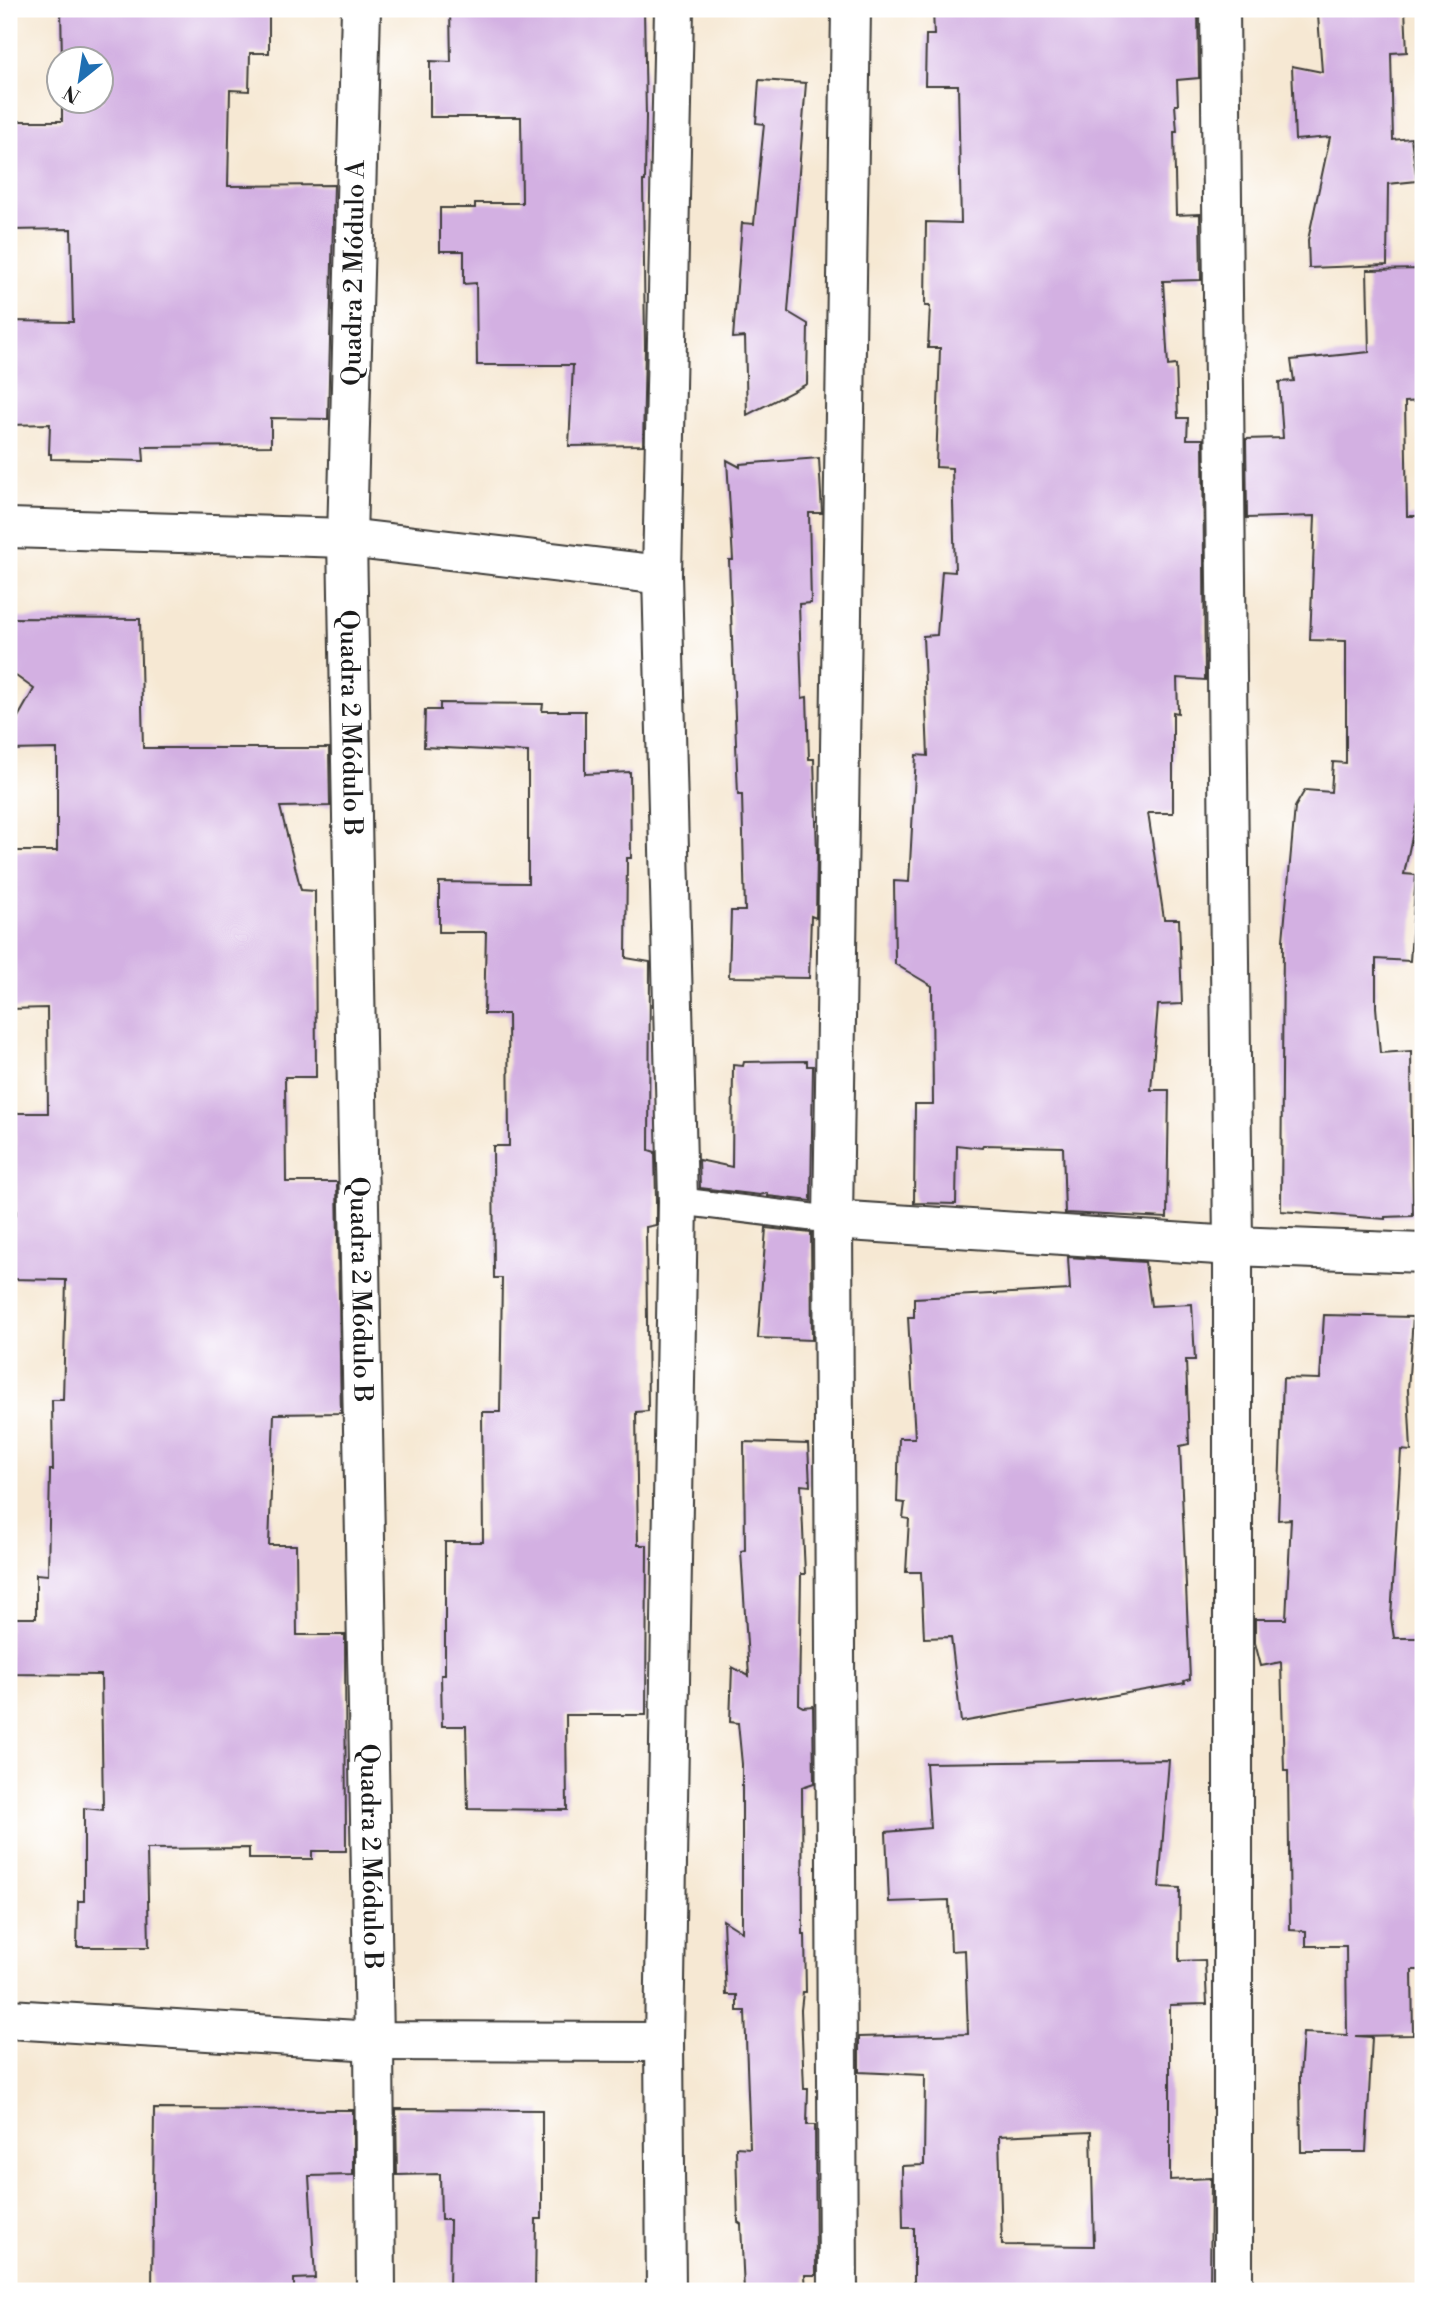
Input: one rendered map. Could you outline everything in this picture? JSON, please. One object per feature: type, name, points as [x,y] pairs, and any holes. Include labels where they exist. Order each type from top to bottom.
[{"type":"street","name":"Quadra 2 Módulo A","points":[[347,538],[361,9]]},
{"type":"street","points":[[666,2291],[664,2042],[678,1201],[662,575],[674,9]]},
{"type":"street","points":[[838,2291],[833,1220],[850,9]]},
{"type":"street","points":[[1220,9],[1233,1246],[1233,2291]]},
{"type":"street","points":[[9,528],[347,538],[662,575]]},
{"type":"street","name":"Quadra 2 Módulo B","points":[[347,538],[374,2041],[376,2291]]},
{"type":"street","points":[[833,1220],[1233,1246],[1423,1254]]},
{"type":"street","points":[[9,2020],[374,2041],[664,2042]]},
{"type":"lane","points":[[678,1201],[833,1220]]},
{"type":"building","points":[[61,9],[269,9],[269,53],[250,53],[249,91],[230,90],[228,186],[334,185],[328,419],[271,418],[271,446],[143,447],[144,461],[51,459],[50,424],[9,425],[9,321],[73,322],[71,229],[9,230],[9,121],[62,121],[62,116],[116,116],[116,46],[62,46]]},
{"type":"building","points":[[450,9],[644,9],[646,116],[643,181],[643,445],[569,446],[573,365],[477,365],[476,283],[464,284],[464,251],[440,251],[440,208],[475,208],[475,203],[522,203],[521,117],[430,117],[430,61],[451,62]]},
{"type":"building","points":[[933,9],[1198,9],[1199,78],[1177,80],[1177,132],[1174,132],[1176,215],[1200,214],[1201,280],[1163,281],[1168,366],[1176,365],[1178,418],[1188,418],[1187,439],[1203,439],[1205,680],[1177,678],[1178,713],[1173,712],[1173,813],[1148,813],[1164,919],[1179,919],[1182,1004],[1158,1005],[1151,1090],[1169,1090],[1167,1218],[1065,1213],[1063,1147],[983,1145],[982,1148],[957,1145],[956,1204],[914,1203],[915,1104],[933,1104],[932,986],[895,964],[894,881],[909,882],[916,755],[928,756],[923,636],[937,635],[942,571],[955,572],[952,468],[936,467],[940,348],[928,348],[930,306],[925,306],[926,222],[961,223],[958,85],[925,85],[926,35],[934,35]]},
{"type":"building","points":[[1356,9],[1405,9],[1407,52],[1391,53],[1393,140],[1411,138],[1417,181],[1388,184],[1387,265],[1309,268],[1308,240],[1330,137],[1295,140],[1292,66],[1322,72],[1318,15],[1356,13]]},
{"type":"building","points":[[759,80],[806,83],[788,312],[808,324],[807,384],[747,415],[745,337],[733,338],[742,223],[754,224],[764,124],[756,123]]},
{"type":"building","points":[[1423,269],[1423,401],[1405,402],[1407,516],[1423,516],[1423,785],[1404,874],[1416,875],[1410,961],[1376,959],[1380,1053],[1411,1051],[1413,1216],[1385,1219],[1281,1211],[1283,940],[1295,807],[1305,790],[1331,792],[1333,762],[1346,763],[1346,641],[1310,640],[1315,516],[1247,518],[1246,439],[1283,438],[1279,382],[1294,381],[1291,360],[1369,352],[1367,270]]},
{"type":"building","points":[[819,458],[822,513],[809,513],[811,603],[799,604],[802,698],[807,697],[809,759],[814,759],[817,853],[816,918],[811,916],[809,978],[729,977],[731,911],[745,911],[742,795],[738,795],[729,560],[733,560],[727,460],[740,467],[740,464]]},
{"type":"building","points":[[9,618],[140,619],[143,748],[329,748],[330,806],[280,807],[301,890],[315,891],[316,1077],[285,1077],[286,1182],[337,1182],[341,1413],[274,1414],[269,1545],[296,1545],[297,1635],[345,1635],[346,1851],[312,1851],[312,1859],[249,1859],[249,1848],[147,1849],[149,1947],[77,1947],[78,1901],[84,1901],[84,1808],[103,1810],[101,1675],[9,1674],[9,1618],[36,1618],[36,1574],[48,1575],[50,1470],[53,1470],[52,1400],[63,1400],[66,1280],[9,1279],[9,1213],[16,1214],[15,1113],[48,1113],[47,1008],[9,1009],[9,949],[12,949],[10,851],[57,851],[57,749],[9,750],[9,733],[34,689],[9,671]]},
{"type":"building","points":[[440,703],[543,704],[542,711],[585,711],[585,774],[630,772],[631,858],[627,858],[626,958],[650,962],[649,1150],[655,1152],[656,1201],[656,1225],[646,1227],[648,1411],[636,1412],[638,1545],[647,1545],[646,1715],[566,1715],[567,1810],[468,1809],[466,1726],[442,1726],[441,1675],[445,1675],[445,1542],[483,1542],[482,1412],[500,1412],[502,1278],[494,1278],[493,1146],[509,1146],[508,1014],[484,1014],[486,932],[439,932],[439,882],[528,883],[528,752],[424,747],[425,710],[440,710]]},
{"type":"building","points":[[807,1061],[807,1066],[813,1066],[811,1201],[768,1196],[768,1193],[760,1195],[700,1188],[699,1160],[732,1167],[733,1065],[743,1066],[744,1062]]},
{"type":"building","points":[[766,1228],[811,1233],[812,1340],[758,1338]]},
{"type":"building","points":[[1068,1257],[1145,1262],[1151,1306],[1192,1304],[1195,1360],[1186,1360],[1189,1444],[1180,1446],[1190,1679],[1184,1681],[1185,1683],[961,1722],[951,1637],[924,1638],[921,1572],[906,1572],[909,1519],[903,1518],[905,1503],[897,1502],[899,1438],[915,1438],[908,1317],[914,1317],[914,1298],[1070,1290]]},
{"type":"building","points":[[1324,1315],[1413,1317],[1408,1390],[1411,1451],[1401,1450],[1391,1618],[1394,1638],[1423,1638],[1423,1970],[1412,1970],[1413,2035],[1355,2036],[1372,2037],[1366,2152],[1301,2152],[1300,2076],[1303,2033],[1347,2035],[1346,1946],[1306,1946],[1306,1931],[1290,1930],[1288,1771],[1284,1771],[1281,1662],[1261,1666],[1255,1643],[1255,1619],[1286,1619],[1291,1519],[1278,1520],[1283,1378],[1320,1379]]},
{"type":"building","points":[[744,1442],[808,1444],[810,1486],[801,1485],[805,1574],[801,1574],[799,1705],[813,1706],[814,1783],[802,1787],[806,1992],[803,1992],[801,2010],[804,2089],[808,2089],[807,2125],[815,2125],[816,2275],[805,2275],[806,2291],[744,2291],[741,2224],[738,2222],[736,2147],[750,2148],[745,2011],[737,2011],[737,1995],[726,1995],[723,1920],[742,1932],[742,1764],[738,1723],[730,1722],[732,1667],[749,1676],[741,1551],[745,1550]]},
{"type":"building","points":[[1169,1760],[1159,1887],[1180,1888],[1179,1961],[1205,1960],[1207,2004],[1170,2005],[1170,2180],[1211,2178],[1210,2291],[914,2291],[914,2228],[903,2228],[902,2166],[924,2165],[925,2075],[859,2072],[859,2037],[968,2034],[965,1950],[951,1951],[949,1900],[889,1902],[886,1832],[930,1828],[926,1763]],"holes":[[[1091,2132],[1094,2246],[1002,2245],[999,2136]]]},
{"type":"building","points":[[154,2109],[353,2110],[353,2175],[309,2176],[315,2278],[294,2279],[294,2291],[152,2291]]},
{"type":"building","points":[[396,2109],[542,2110],[542,2219],[536,2219],[535,2291],[449,2291],[450,2220],[441,2220],[440,2174],[397,2175]]}]
